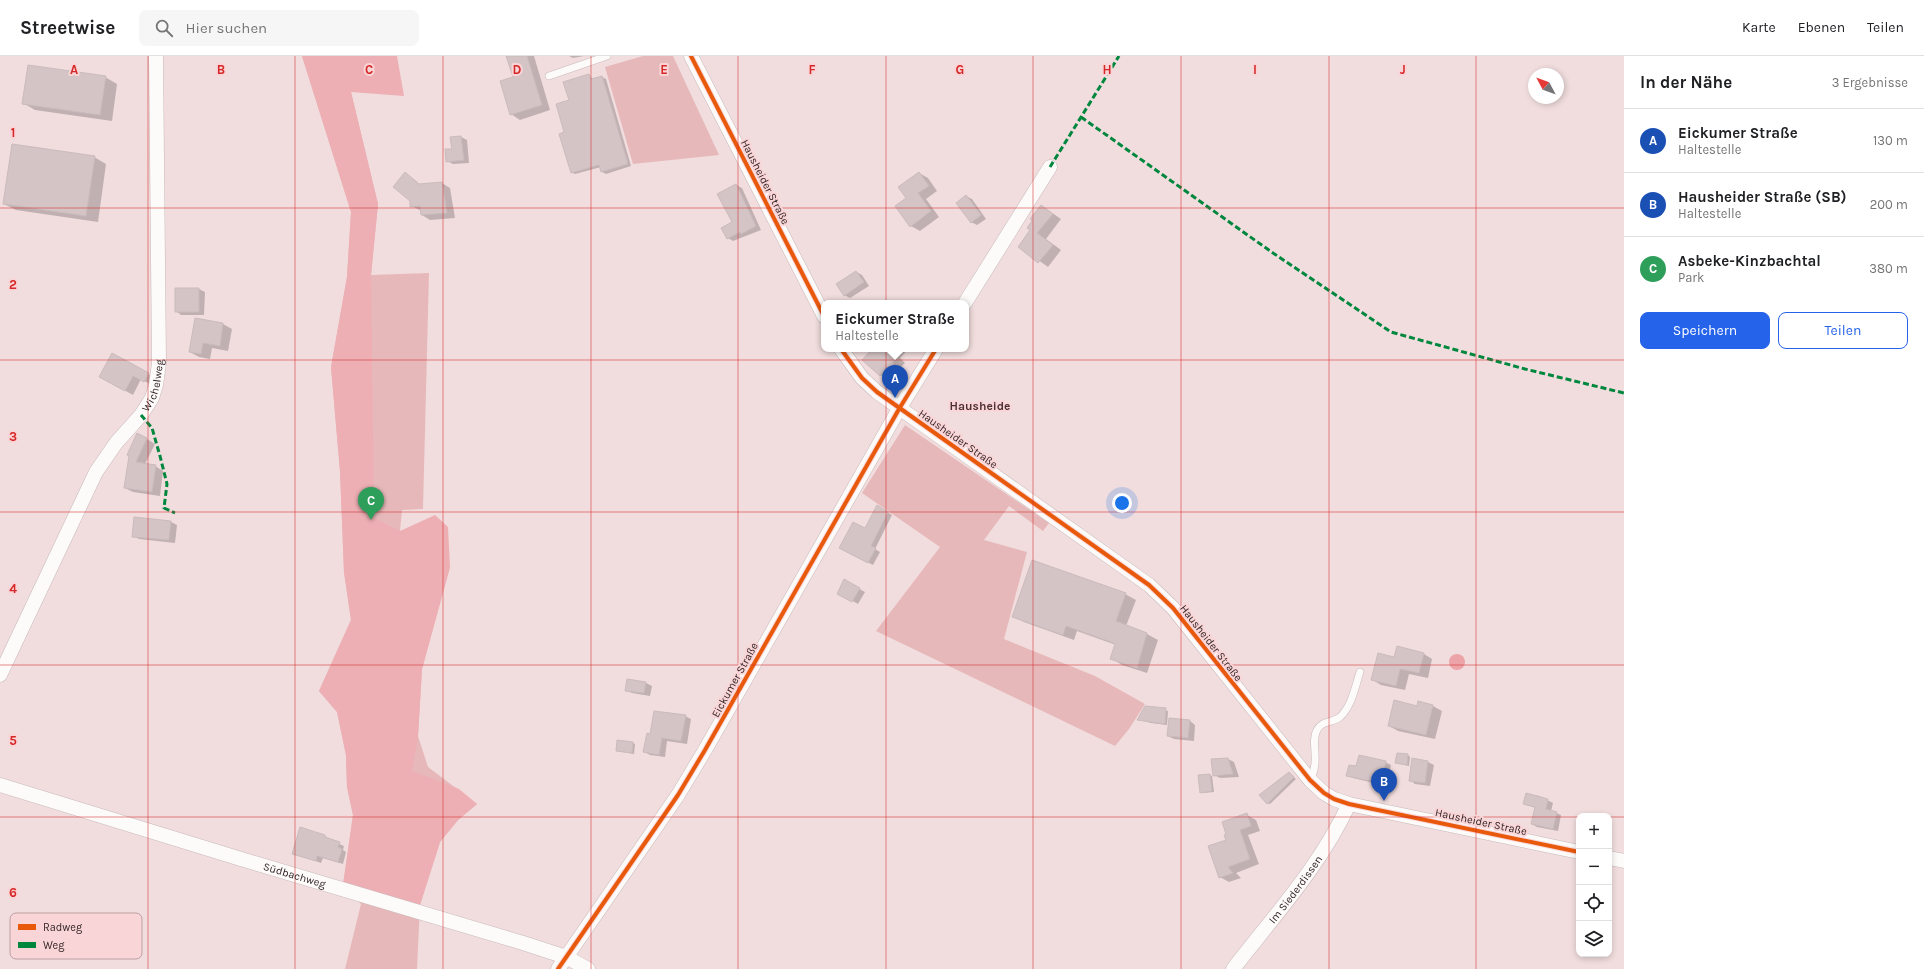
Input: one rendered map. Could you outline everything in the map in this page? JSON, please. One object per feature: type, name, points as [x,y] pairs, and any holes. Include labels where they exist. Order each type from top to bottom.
[{"type":"street","name":"Wichelweg","points":[[0,675],[96,472],[116,443],[141,414],[152,398],[156,384],[159,363],[156,56]]},
{"type":"street","name":"Hausheider Straße","points":[[691,56],[821,310]]},
{"type":"street","points":[[967,300],[1050,167]]},
{"type":"street","name":"Hausheider Straße","points":[[843,352],[862,378],[899,409],[1149,585],[1173,608],[1310,780],[1324,793],[1334,799],[1348,804],[1576,851]]},
{"type":"street","name":"Eickumer Straße","points":[[558,969],[678,795],[706,750],[899,409],[934,352]]},
{"type":"street","name":"Südbachweg","points":[[0,785],[566,957],[588,969]]},
{"type":"street","name":"Im Siederdissen","points":[[1233,969],[1322,853],[1339,825],[1348,804]]},
{"type":"street","points":[[1612,859],[1624,861]]},
{"type":"lane","points":[[549,76],[607,56]]},
{"type":"lane","points":[[1310,780],[1316,766],[1315,740],[1318,728],[1322,724],[1335,720],[1345,712],[1351,701],[1360,672]]},
{"type":"shaded area","points":[[302,56],[351,92],[378,204],[371,275],[429,273],[423,509],[402,510],[400,531],[433,531],[450,567],[422,669],[418,736],[428,767],[477,804],[458,820],[440,842],[420,905],[417,969],[345,969],[361,904],[343,885],[353,815],[347,787],[346,755],[337,712],[319,691],[351,620],[344,572],[340,471],[331,367],[347,277],[351,212]]},
{"type":"shaded area","points":[[302,56],[397,56],[404,96],[351,92],[378,204],[371,275],[374,518],[400,531],[435,515],[448,527],[450,567],[422,669],[418,736],[412,771],[459,789],[477,804],[458,820],[440,842],[420,905],[343,885],[353,815],[347,787],[346,755],[337,712],[319,691],[351,620],[344,572],[340,471],[331,367],[347,277],[351,212]]},
{"type":"shaded area","points":[[643,56],[673,56],[719,155],[633,164],[605,67]]},
{"type":"shaded area","points":[[905,425],[1049,523],[1043,531],[1009,506],[984,540],[1027,552],[1004,639],[1095,676],[1145,704],[1129,729],[1115,746],[876,631],[940,547],[862,493]]},
{"type":"shaded area","points":[[1454,654],[1460,654],[1465,659],[1463,668],[1460,670],[1454,670],[1449,665],[1449,659]]},
{"type":"building","points":[[506,56],[527,56],[542,105],[510,115],[500,81],[513,77]]},
{"type":"building","points":[[28,65],[106,76],[100,115],[22,104]]},
{"type":"building","points":[[589,74],[591,79],[602,76],[628,164],[601,172],[599,165],[571,173],[559,134],[564,132],[556,104],[569,100],[563,82]]},
{"type":"building","points":[[461,136],[464,160],[446,162],[445,149],[452,149],[450,137]]},
{"type":"building","points":[[12,144],[95,156],[86,216],[3,204]]},
{"type":"building","points":[[405,172],[419,184],[442,182],[447,213],[421,215],[420,206],[410,207],[410,201],[393,187]]},
{"type":"building","points":[[919,172],[929,186],[918,193],[931,211],[910,227],[895,206],[906,198],[898,187]]},
{"type":"building","points":[[736,184],[756,226],[727,239],[721,228],[732,222],[717,194]]},
{"type":"building","points":[[966,195],[981,215],[971,223],[956,203]]},
{"type":"building","points":[[1041,205],[1053,214],[1037,233],[1053,245],[1038,263],[1018,247],[1030,230],[1027,228],[1032,221],[1030,219]]},
{"type":"building","points":[[856,271],[864,282],[844,296],[836,284]]},
{"type":"building","points":[[175,288],[199,288],[199,312],[175,312]]},
{"type":"building","points":[[195,318],[223,323],[220,346],[203,343],[201,354],[189,352]]},
{"type":"building","points":[[869,352],[891,352],[897,357],[893,362],[893,366],[880,376],[862,360]]},
{"type":"building","points":[[112,353],[149,373],[144,382],[133,376],[125,391],[99,377]]},
{"type":"building","points":[[137,433],[147,438],[136,462],[156,465],[152,492],[124,488],[129,456],[127,455]]},
{"type":"building","points":[[877,505],[888,512],[871,546],[876,548],[868,563],[839,548],[853,522],[865,528]]},
{"type":"building","points":[[134,517],[171,521],[169,540],[132,537]]},
{"type":"building","points":[[1032,560],[1126,593],[1116,621],[1147,633],[1137,668],[1110,659],[1115,644],[1108,641],[1066,626],[1063,635],[1012,617]]},
{"type":"building","points":[[844,579],[860,588],[852,602],[837,594]]},
{"type":"building","points":[[1397,646],[1424,653],[1419,673],[1400,669],[1396,686],[1371,680],[1378,653],[1394,657]]},
{"type":"building","points":[[627,679],[646,682],[644,693],[625,691]]},
{"type":"building","points":[[1394,700],[1417,706],[1418,701],[1433,705],[1426,735],[1388,726]]},
{"type":"building","points":[[1145,706],[1166,708],[1165,724],[1137,720]]},
{"type":"building","points":[[654,711],[686,715],[681,741],[662,738],[659,755],[643,752],[647,733],[650,734]]},
{"type":"building","points":[[1169,718],[1190,720],[1188,738],[1167,736]]},
{"type":"building","points":[[617,740],[633,742],[632,753],[616,751]]},
{"type":"building","points":[[1397,753],[1408,754],[1407,765],[1395,763]]},
{"type":"building","points":[[1359,755],[1386,761],[1381,783],[1346,776],[1349,765],[1356,766]]},
{"type":"building","points":[[1228,758],[1233,774],[1213,776],[1211,759]]},
{"type":"building","points":[[1412,758],[1428,761],[1425,783],[1409,781]]},
{"type":"building","points":[[1289,772],[1294,777],[1267,804],[1259,795]]},
{"type":"building","points":[[1210,774],[1212,791],[1200,793],[1198,775]]},
{"type":"building","points":[[1526,793],[1548,799],[1546,809],[1557,812],[1553,829],[1531,824],[1535,807],[1523,804]]},
{"type":"building","points":[[1247,813],[1251,826],[1240,830],[1250,859],[1228,867],[1233,873],[1219,878],[1208,846],[1226,840],[1224,835],[1226,834],[1222,822]]},
{"type":"building","points":[[300,827],[325,835],[325,837],[340,842],[338,847],[342,849],[338,862],[317,856],[316,861],[292,854]]},
{"type":"marked path","points":[[1050,167],[1119,56]]},
{"type":"marked path","points":[[1081,117],[1273,253],[1391,332],[1525,369],[1624,393]]},
{"type":"marked path","points":[[141,415],[152,428],[167,484],[164,508],[175,513]]},
{"type":"cycle path","points":[[691,56],[821,310]]},
{"type":"cycle path","points":[[843,352],[862,378],[877,392],[1149,585],[1173,608],[1310,780],[1324,793],[1334,799],[1349,804],[1576,851]]},
{"type":"cycle path","points":[[558,969],[678,795],[899,409],[934,352]]},
{"type":"place","name":"Eickumer Straße","points":[[895,398]]},
{"type":"place","name":"Asbeke-Kinzbachtal","points":[[371,520]]},
{"type":"place","name":"Hausheider Straße (SB)","points":[[1384,801]]},
{"type":"district","name":"Hausheide","points":[[980,406]]}]
